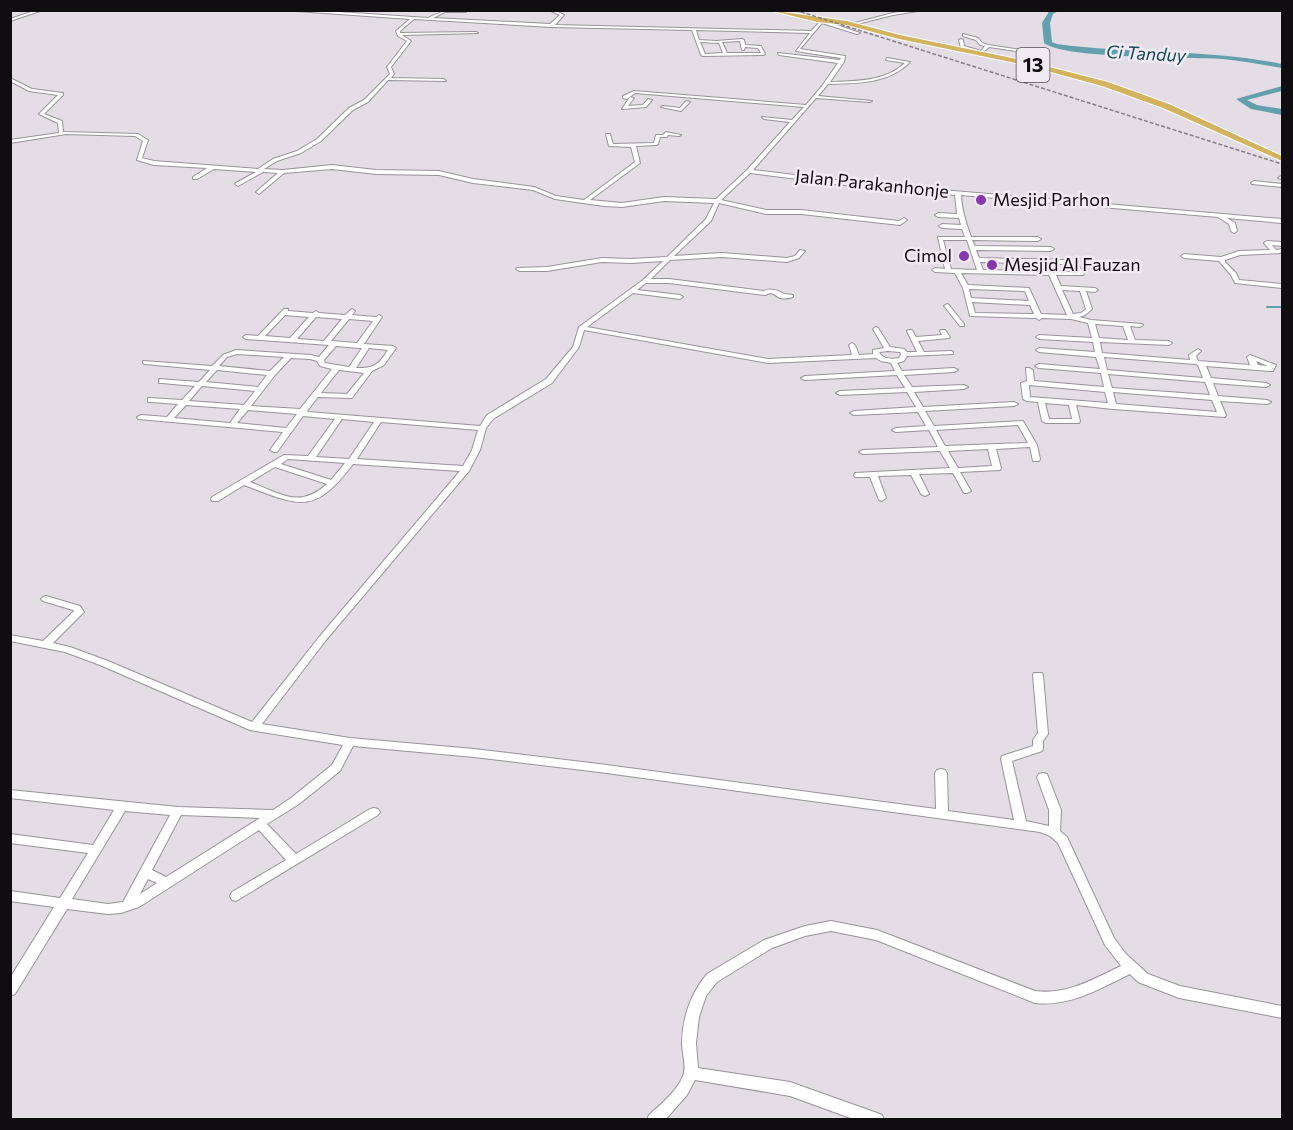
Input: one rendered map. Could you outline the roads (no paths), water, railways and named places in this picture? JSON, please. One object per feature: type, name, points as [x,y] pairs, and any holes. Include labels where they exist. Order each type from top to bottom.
[{"type":"highway","name":"13","points":[[772,10],[822,21],[853,24],[899,37],[1075,75],[1132,93],[1282,159]]},
{"type":"street","points":[[10,20],[42,10]]},
{"type":"street","points":[[283,10],[426,20],[551,26],[576,25],[625,31],[693,28],[811,32]]},
{"type":"street","points":[[327,14],[350,10]]},
{"type":"street","points":[[368,10],[378,12],[373,17]]},
{"type":"street","points":[[550,10],[562,15],[551,26]]},
{"type":"street","points":[[853,24],[892,14],[923,10]]},
{"type":"street","points":[[426,20],[446,11],[464,12]]},
{"type":"street","points":[[446,21],[451,18]]},
{"type":"street","points":[[397,34],[412,19]]},
{"type":"street","points":[[254,727],[323,638],[466,469],[476,450],[482,428],[498,411],[549,381],[576,347],[581,328],[645,281],[709,220],[717,201],[749,171],[828,82],[844,58],[841,55],[797,50],[811,32],[822,21],[858,33]]},
{"type":"street","points":[[693,28],[703,55],[764,54],[761,47],[743,46]]},
{"type":"street","points":[[397,34],[476,33]]},
{"type":"street","points":[[238,184],[276,160],[299,152],[319,140],[351,109],[366,101],[389,79],[392,72],[389,67],[410,41],[397,34]]},
{"type":"street","points":[[964,35],[988,46],[1029,52],[1040,51]]},
{"type":"street","points":[[697,41],[742,40],[744,55]]},
{"type":"street","points":[[961,40],[962,46],[981,53],[988,46]]},
{"type":"street","points":[[718,41],[726,55]]},
{"type":"street","points":[[779,54],[842,62]]},
{"type":"street","points":[[828,82],[883,77],[901,70],[908,62],[887,59]]},
{"type":"street","points":[[10,79],[31,90],[61,94],[41,114],[60,122],[61,133]]},
{"type":"street","points":[[389,79],[444,80]]},
{"type":"street","points":[[697,98],[688,102],[681,110],[663,107],[668,101],[625,97],[634,93],[807,106]]},
{"type":"street","points":[[815,97],[870,100]]},
{"type":"street","points":[[632,98],[624,108],[644,106],[650,100]]},
{"type":"street","points":[[764,118],[792,122]]},
{"type":"street","points":[[10,142],[61,133],[141,136],[146,142],[139,156],[141,161],[283,172],[332,167],[384,172],[439,173],[467,180],[534,189],[555,197],[614,205],[657,199],[717,201],[766,212],[801,212],[903,222]]},
{"type":"street","points":[[608,135],[611,145],[656,144],[658,136],[665,136],[666,133],[679,135]]},
{"type":"street","points":[[586,201],[638,164],[632,145],[633,134]]},
{"type":"street","points":[[195,178],[213,167]]},
{"type":"street","name":"Jalan Parakanhonje","points":[[749,171],[860,185],[1282,221]]},
{"type":"street","points":[[259,192],[283,172]]},
{"type":"street","points":[[1254,183],[1282,186]]},
{"type":"street","points":[[958,193],[959,211],[981,272]]},
{"type":"street","points":[[938,215],[962,216]]},
{"type":"street","points":[[1220,215],[1232,223],[1234,231]]},
{"type":"street","points":[[942,226],[966,226]]},
{"type":"street","points":[[949,271],[939,238],[1038,239]]},
{"type":"street","points":[[1260,243],[1282,244]]},
{"type":"street","points":[[1267,243],[1282,261]]},
{"type":"street","points":[[973,248],[1051,249]]},
{"type":"street","points":[[519,269],[547,269],[602,260],[631,261],[724,255],[788,260],[795,259],[802,251]]},
{"type":"street","points":[[1184,256],[1222,259],[1239,253],[1276,252]]},
{"type":"street","points":[[1222,259],[1234,274],[1237,282],[1282,286]]},
{"type":"street","points":[[935,270],[1081,274],[1076,266],[1068,263],[977,260]]},
{"type":"street","points":[[999,261],[1004,273]]},
{"type":"street","points":[[957,271],[965,286],[972,315]]},
{"type":"street","points":[[1052,274],[1071,317]]},
{"type":"street","points":[[645,281],[669,281],[764,293],[767,291],[779,293],[782,296],[791,296]]},
{"type":"street","points":[[965,286],[1026,285],[1039,318]]},
{"type":"street","points":[[1058,288],[1095,290]]},
{"type":"street","points":[[955,315],[1071,317],[1083,314],[1089,309],[1082,289]]},
{"type":"street","points":[[632,291],[680,297]]},
{"type":"street","points":[[969,300],[1032,303]]},
{"type":"street","points":[[947,306],[962,325]]},
{"type":"street","points":[[320,360],[352,310]]},
{"type":"street","points":[[260,338],[284,312],[379,317],[351,369]]},
{"type":"street","points":[[292,340],[316,313]]},
{"type":"street","points":[[1071,317],[1091,322],[1140,325]]},
{"type":"street","points":[[1091,322],[1113,407]]},
{"type":"street","points":[[1126,324],[1132,342]]},
{"type":"street","points":[[581,328],[775,361],[877,356],[883,360],[893,361],[902,360],[905,354]]},
{"type":"street","points":[[876,329],[888,349]]},
{"type":"street","points":[[877,356],[875,351],[888,349],[902,350],[905,354],[922,354],[952,351],[945,334],[912,335],[922,354]]},
{"type":"street","points":[[168,420],[214,368],[232,353],[311,357],[320,360],[322,365],[368,370],[382,364],[393,350],[391,347],[246,337]]},
{"type":"street","points":[[1039,337],[1169,343]]},
{"type":"street","points":[[232,425],[272,373],[302,341]]},
{"type":"street","points":[[852,345],[856,357]]},
{"type":"street","points":[[1039,350],[1255,367]]},
{"type":"street","points":[[1198,351],[1192,355],[1208,380],[1215,398],[1222,416],[1027,399],[1025,383],[1031,383],[1109,390],[1215,398],[1267,402]]},
{"type":"street","points":[[893,361],[967,491]]},
{"type":"street","points":[[145,362],[272,373]]},
{"type":"street","points":[[1039,366],[1266,385]]},
{"type":"street","points":[[274,450],[337,368]]},
{"type":"street","points":[[316,395],[350,396],[368,370]]},
{"type":"street","points":[[804,378],[954,370]]},
{"type":"street","points":[[1029,370],[1031,383]]},
{"type":"street","points":[[162,381],[259,389]]},
{"type":"street","points":[[840,393],[964,387]]},
{"type":"street","points":[[151,400],[245,407],[339,418],[482,428]]},
{"type":"street","points":[[1041,401],[1046,421],[1076,421],[1072,403]]},
{"type":"street","points":[[854,413],[1014,404]]},
{"type":"street","points":[[141,417],[288,430]]},
{"type":"street","points":[[311,458],[339,418]]},
{"type":"street","points":[[243,482],[301,501],[312,498],[333,483],[352,461],[378,421]]},
{"type":"street","points":[[896,430],[1020,423],[1033,445],[1036,459]]},
{"type":"street","points":[[863,452],[1033,445]]},
{"type":"street","points":[[858,476],[997,468],[991,446]]},
{"type":"street","points":[[215,499],[287,457],[466,469]]},
{"type":"street","points":[[273,464],[333,483]]},
{"type":"street","points":[[914,472],[925,494]]},
{"type":"street","points":[[873,475],[882,498]]},
{"type":"street","points":[[45,644],[79,612],[77,608],[46,599]]},
{"type":"street","points":[[10,638],[45,644],[104,663],[254,727],[351,742],[486,754],[1054,832],[1063,840],[1109,941],[1131,968],[1143,978],[1179,992],[1282,1012]]},
{"type":"street","points":[[1021,826],[1006,759],[1038,748],[1038,740],[1043,734],[1038,675]]},
{"type":"street","points":[[10,896],[108,909],[127,906],[274,814],[336,768],[351,742]]},
{"type":"street","points":[[941,773],[942,815]]},
{"type":"street","points":[[1043,777],[1055,810],[1054,832]]},
{"type":"street","points":[[10,794],[178,811],[274,814]]},
{"type":"street","points":[[10,990],[121,806]]},
{"type":"street","points":[[127,906],[178,811]]},
{"type":"street","points":[[237,896],[374,812]]},
{"type":"street","points":[[260,823],[294,860]]},
{"type":"street","points":[[10,838],[96,850]]},
{"type":"street","points":[[145,872],[166,882]]},
{"type":"street","points":[[654,1119],[680,1093],[691,1073],[689,1044],[691,1022],[694,1007],[705,985],[721,972],[768,944],[818,928],[831,926],[877,935],[1046,1000],[1068,996],[1131,968]]},
{"type":"street","points":[[691,1073],[790,1089],[877,1119]]},
{"type":"waterway","name":"Ci Tanduy","points":[[1057,10],[1050,13],[1046,23],[1048,43],[1055,46],[1112,52],[1226,57],[1282,66]]},
{"type":"waterway","name":"Ci Tanduy","points":[[1282,89],[1240,99],[1254,107],[1282,112]]},
{"type":"waterway","points":[[1267,307],[1282,307]]},
{"type":"railway","points":[[795,10],[1282,164]]},
{"type":"place","name":"Mesjid Parhon","points":[[981,200]]},
{"type":"place","name":"Cimol","points":[[964,256]]},
{"type":"place","name":"Mesjid Al Fauzan","points":[[992,265]]}]
